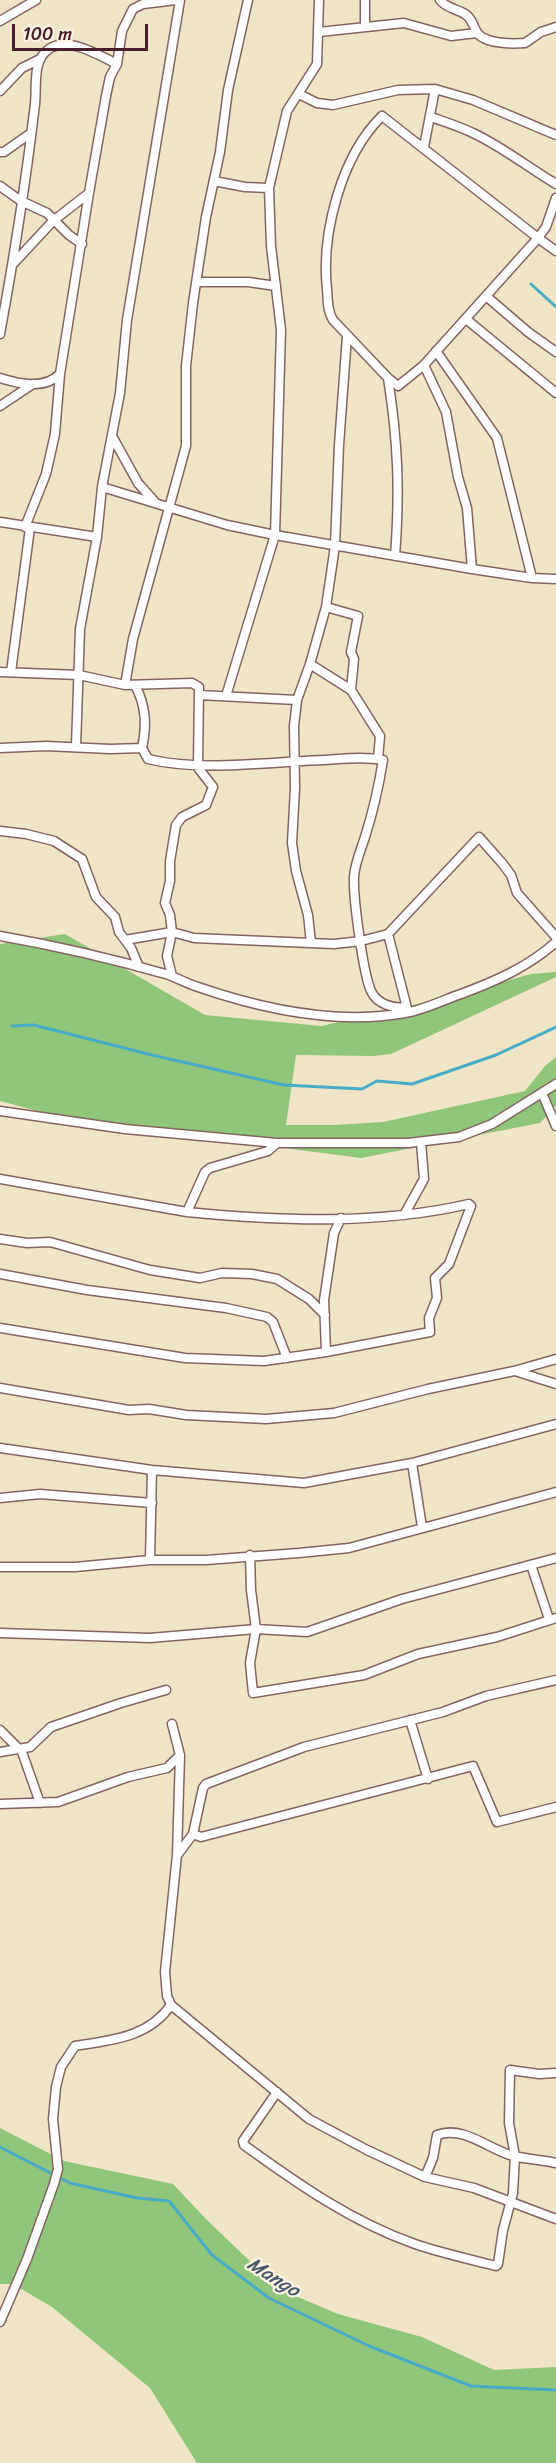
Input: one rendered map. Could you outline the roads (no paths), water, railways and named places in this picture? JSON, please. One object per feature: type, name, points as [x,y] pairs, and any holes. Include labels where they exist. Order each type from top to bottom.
[{"type":"street","points":[[0,21],[36,0]]},
{"type":"street","points":[[11,672],[28,528],[46,474],[55,434],[60,374],[110,77],[117,64],[122,32],[133,9],[143,4],[178,0],[127,320],[120,393],[102,487],[97,537],[80,629],[76,747]]},
{"type":"street","points":[[125,685],[133,639],[186,446],[186,366],[196,282],[228,90],[248,0]]},
{"type":"street","points":[[226,696],[275,535],[281,330],[268,188],[287,111],[317,64],[319,0]]},
{"type":"street","points":[[365,0],[365,27]]},
{"type":"street","points":[[440,0],[471,19],[477,33]]},
{"type":"street","points":[[319,32],[404,23],[451,36],[477,33],[490,40],[525,44],[541,32],[556,27]]},
{"type":"street","points":[[0,91],[22,68],[38,60],[47,50],[58,44],[70,44],[117,64]]},
{"type":"street","points":[[0,334],[31,133],[38,60]]},
{"type":"street","points":[[299,94],[317,104],[333,105],[398,90],[435,88],[473,100],[556,135]]},
{"type":"street","points":[[424,147],[435,88]]},
{"type":"street","points":[[556,198],[546,227],[538,238],[424,365],[398,386],[387,378],[347,336],[329,313],[325,266],[330,223],[351,161],[382,116],[424,147],[538,238],[556,251]]},
{"type":"street","points":[[431,117],[475,133],[507,151],[525,166],[556,184]]},
{"type":"street","points":[[0,152],[4,152],[31,133]]},
{"type":"street","points":[[214,181],[245,187],[268,188]]},
{"type":"street","points":[[0,186],[21,201],[47,213],[53,221],[82,244]]},
{"type":"street","points":[[11,266],[53,221],[89,193]]},
{"type":"street","points":[[196,282],[248,282],[276,286]]},
{"type":"street","points":[[486,296],[528,332],[556,352]]},
{"type":"street","points":[[466,319],[556,393]]},
{"type":"street","points":[[311,943],[308,915],[296,871],[292,843],[295,788],[294,726],[297,700],[326,607],[335,546],[347,336]]},
{"type":"street","points":[[436,351],[497,438],[532,578]]},
{"type":"street","points":[[424,365],[446,412],[458,477],[467,508],[472,569]]},
{"type":"street","points":[[0,378],[33,384],[52,382],[60,374]]},
{"type":"street","points":[[387,378],[397,441],[395,556]]},
{"type":"street","points":[[0,406],[33,384]]},
{"type":"street","points":[[112,436],[138,483],[155,502]]},
{"type":"street","points":[[102,487],[227,525],[275,535],[472,569],[532,578],[556,579]]},
{"type":"street","points":[[0,522],[97,537]]},
{"type":"street","points":[[326,607],[358,615],[351,652],[354,659],[351,690]]},
{"type":"street","points":[[310,664],[351,690],[380,736],[378,759]]},
{"type":"street","points":[[0,672],[79,675],[125,685],[192,683],[199,687],[198,765],[213,787],[206,805],[182,817],[176,825],[170,861],[170,881],[165,903],[170,915],[172,932],[167,956],[172,976]]},
{"type":"street","points":[[135,685],[143,701],[142,748],[148,759],[172,764],[198,765],[294,760],[378,759],[383,761],[354,877],[361,941],[371,992],[380,1001],[394,1008],[407,1010]]},
{"type":"street","points":[[200,695],[297,700]]},
{"type":"street","points":[[0,748],[142,748]]},
{"type":"street","points":[[0,831],[54,841],[82,859],[96,897],[115,917],[119,932],[139,967]]},
{"type":"street","points":[[0,936],[46,944],[139,967],[226,995],[286,1010],[356,1016],[407,1010],[500,980],[543,953],[556,939],[517,893],[511,875],[502,863],[478,837],[388,933],[361,941],[334,944],[195,938],[172,932],[125,940]]},
{"type":"street","points":[[388,933],[407,1010]]},
{"type":"street","points":[[0,1111],[125,1129],[277,1143],[421,1142],[459,1137],[492,1124],[556,1084]]},
{"type":"street","points":[[542,1093],[556,1126]]},
{"type":"street","points":[[404,1215],[424,1179],[421,1142]]},
{"type":"street","points":[[187,1212],[205,1172],[210,1168],[268,1151],[277,1143]]},
{"type":"street","points":[[0,1179],[187,1212],[341,1218],[404,1215],[469,1204],[471,1206],[450,1264],[435,1278],[437,1299],[429,1318],[431,1330],[405,1338],[264,1361],[185,1358],[0,1328]]},
{"type":"street","points":[[326,1352],[324,1300],[334,1233],[341,1218]]},
{"type":"street","points":[[0,1239],[27,1243],[50,1242],[150,1270],[200,1278],[222,1273],[252,1274],[277,1279],[309,1299],[325,1315]]},
{"type":"street","points":[[0,1274],[87,1290],[226,1308],[267,1317],[273,1322],[287,1358]]},
{"type":"street","points":[[0,1388],[129,1410],[149,1409],[186,1415],[266,1419],[334,1413],[556,1359]]},
{"type":"street","points":[[514,1371],[556,1384]]},
{"type":"street","points":[[0,1448],[152,1470],[304,1483],[412,1463],[556,1424]]},
{"type":"street","points":[[412,1463],[422,1527]]},
{"type":"street","points":[[150,1560],[152,1470]]},
{"type":"street","points":[[0,1567],[75,1567],[150,1560],[206,1560],[349,1548],[556,1492]]},
{"type":"street","points":[[0,1498],[40,1494],[152,1503]]},
{"type":"street","points":[[250,1555],[251,1590],[256,1629],[250,1663],[253,1693],[364,1675],[418,1654],[497,1637],[552,1618],[531,1565]]},
{"type":"street","points":[[0,1633],[150,1638],[256,1629],[307,1632],[402,1599],[556,1558]]},
{"type":"street","points":[[177,1855],[193,1834],[203,1788],[206,1784],[304,1747],[444,1712],[486,1696],[556,1680]]},
{"type":"street","points":[[0,1752],[30,1747],[51,1727],[121,1702],[166,1690]]},
{"type":"street","points":[[410,1720],[428,1779]]},
{"type":"street","points":[[172,1724],[180,1755],[177,1855],[165,1972],[167,1996],[171,2006],[309,2119],[425,2177],[474,2187],[509,2203],[556,2219]]},
{"type":"street","points":[[0,1730],[25,1758],[40,1803]]},
{"type":"street","points":[[0,1804],[58,1802],[128,1776],[166,1768],[180,1755]]},
{"type":"street","points":[[193,1834],[201,1837],[473,1766],[497,1822],[556,1807]]},
{"type":"street","points":[[0,2322],[27,2259],[58,2169],[53,2119],[56,2087],[62,2067],[75,2046],[133,2036],[164,2015],[171,2006]]},
{"type":"street","points":[[277,2092],[243,2141],[244,2145],[311,2193],[396,2237],[424,2247],[496,2266],[513,2193],[515,2156],[509,2123],[510,2069],[539,2074],[556,2073]]},
{"type":"street","points":[[425,2177],[433,2158],[436,2136],[447,2131],[469,2137],[497,2151],[556,2163]]},
{"type":"waterway","points":[[531,284],[556,307]]},
{"type":"waterway","points":[[12,1026],[34,1025],[284,1085],[362,1089],[377,1081],[412,1084],[496,1055],[556,1027]]},
{"type":"waterway","name":"Mango","points":[[0,2147],[70,2183],[137,2198],[169,2201],[212,2255],[269,2298],[369,2346],[471,2386],[556,2390]]}]
